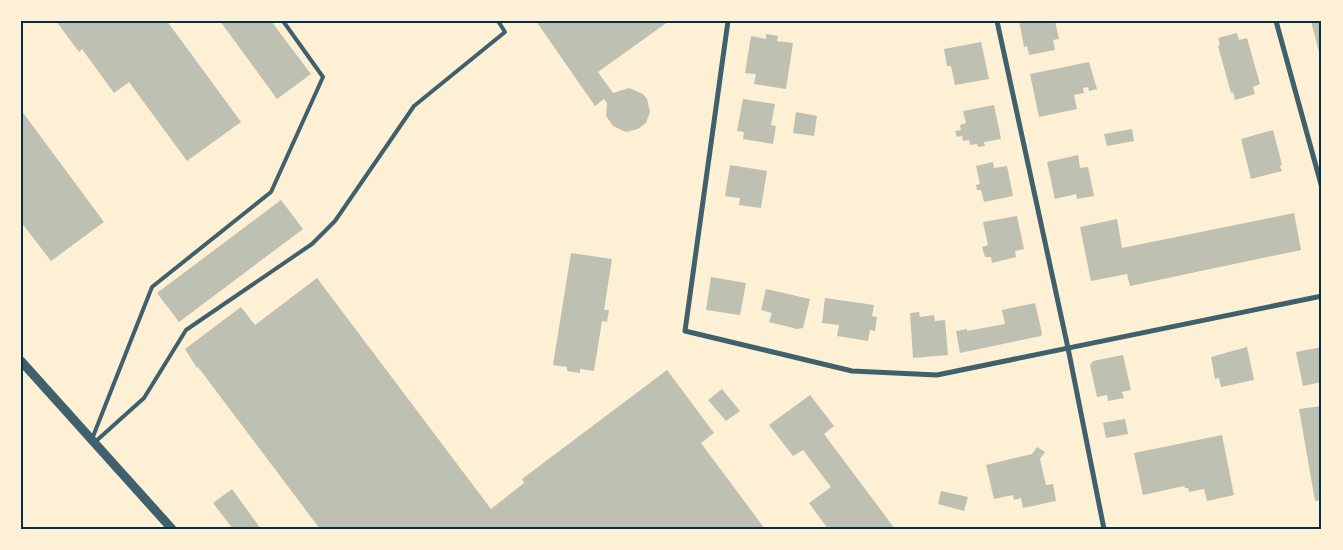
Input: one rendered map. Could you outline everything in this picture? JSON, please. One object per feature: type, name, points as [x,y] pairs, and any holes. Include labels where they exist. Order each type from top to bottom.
[{"type":"street","points":[[728,21],[685,331],[852,371],[937,375],[1322,296]]},
{"type":"street","points":[[997,21],[1068,348],[1104,529]]},
{"type":"street","points":[[1276,21],[1322,188]]},
{"type":"street","points":[[21,360],[172,529]]},
{"type":"lane","points":[[93,441],[152,287],[271,192],[323,77],[283,21]]},
{"type":"lane","points":[[93,441],[144,398],[186,330],[312,244],[335,221],[414,106],[505,32],[498,21]]},
{"type":"building","points":[[56,21],[167,21],[241,122],[187,161],[129,82],[114,93],[82,49],[79,52]]},
{"type":"building","points":[[220,21],[271,21],[311,74],[277,99]]},
{"type":"building","points":[[536,21],[669,21],[598,72],[613,93],[629,88],[643,94],[647,99],[650,112],[646,123],[638,129],[626,132],[613,126],[606,116],[607,103],[604,99],[595,106]]},
{"type":"building","points":[[1019,21],[1055,21],[1059,39],[1053,40],[1055,50],[1029,55],[1027,46],[1024,47]]},
{"type":"building","points":[[1311,21],[1322,21],[1322,60],[1321,60]]},
{"type":"building","points":[[1237,33],[1239,40],[1247,38],[1260,84],[1253,87],[1255,94],[1235,100],[1233,92],[1231,93],[1218,46],[1220,45],[1218,38]]},
{"type":"building","points":[[766,34],[778,36],[777,41],[793,43],[786,89],[754,84],[756,74],[745,73],[751,36],[766,39]]},
{"type":"building","points":[[981,42],[989,79],[955,85],[951,66],[947,66],[944,49]]},
{"type":"building","points":[[1089,62],[1097,89],[1089,91],[1088,87],[1083,88],[1084,93],[1074,95],[1077,109],[1039,117],[1030,74]]},
{"type":"building","points":[[743,99],[775,104],[771,125],[776,126],[773,144],[743,139],[744,132],[737,131]]},
{"type":"building","points":[[994,105],[1001,139],[984,142],[985,146],[978,147],[977,144],[970,145],[969,140],[963,141],[962,136],[957,137],[955,131],[961,130],[960,125],[966,123],[963,111]]},
{"type":"building","points":[[21,110],[104,222],[51,261],[21,222]]},
{"type":"building","points":[[796,112],[817,116],[814,136],[793,133]]},
{"type":"building","points":[[1132,129],[1134,141],[1107,146],[1104,134]]},
{"type":"building","points":[[1273,130],[1282,171],[1251,179],[1241,139]]},
{"type":"building","points":[[1078,155],[1080,168],[1088,167],[1094,196],[1077,199],[1076,194],[1055,199],[1047,162]]},
{"type":"building","points":[[993,162],[994,168],[1007,166],[1013,196],[984,202],[981,190],[977,190],[976,185],[980,184],[976,166]]},
{"type":"building","points":[[730,165],[767,171],[761,208],[739,205],[740,198],[725,196]]},
{"type":"building","points":[[281,200],[303,229],[179,322],[157,293]]},
{"type":"building","points":[[1294,213],[1301,250],[1130,286],[1127,274],[1091,281],[1080,227],[1117,219],[1122,248]]},
{"type":"building","points":[[1017,216],[1024,249],[1015,251],[1016,257],[992,263],[991,257],[985,257],[982,247],[988,245],[983,222]]},
{"type":"building","points":[[571,253],[612,259],[604,310],[609,310],[607,322],[602,321],[594,371],[580,369],[580,373],[567,371],[567,367],[553,365]]},
{"type":"building","points":[[711,277],[746,283],[740,315],[706,310]]},
{"type":"building","points":[[317,278],[491,509],[524,483],[522,479],[667,370],[714,433],[701,443],[765,529],[320,529],[197,368],[185,349],[241,307],[255,325]]},
{"type":"building","points":[[766,289],[810,299],[803,328],[797,329],[769,322],[772,313],[761,310]]},
{"type":"building","points":[[825,298],[874,305],[872,316],[877,317],[875,331],[870,330],[868,341],[837,336],[839,325],[822,323]]},
{"type":"building","points":[[1035,303],[1042,333],[1041,336],[960,353],[956,331],[967,329],[967,331],[1005,324],[1002,310]]},
{"type":"building","points":[[919,312],[920,317],[934,315],[935,321],[945,320],[948,355],[913,358],[910,313]]},
{"type":"building","points":[[1247,347],[1254,380],[1221,387],[1219,378],[1215,379],[1211,357]]},
{"type":"building","points":[[1322,347],[1322,382],[1303,386],[1296,352]]},
{"type":"building","points":[[1123,355],[1131,390],[1122,392],[1124,398],[1108,401],[1107,395],[1097,397],[1090,365],[1093,361]]},
{"type":"building","points":[[722,389],[740,411],[726,421],[708,400]]},
{"type":"building","points":[[810,395],[834,426],[824,434],[895,529],[828,529],[809,503],[831,487],[803,450],[793,456],[769,425]]},
{"type":"building","points":[[1322,406],[1322,500],[1315,501],[1299,409]]},
{"type":"building","points":[[1125,419],[1128,434],[1106,438],[1103,423]]},
{"type":"building","points":[[1222,435],[1234,495],[1207,501],[1204,489],[1189,492],[1188,488],[1184,486],[1143,495],[1134,453]]},
{"type":"building","points":[[1037,447],[1045,452],[1040,459],[1046,485],[1053,484],[1056,501],[1023,508],[1021,498],[1014,500],[1013,495],[994,499],[986,465],[1032,454]]},
{"type":"building","points":[[232,489],[261,529],[233,529],[213,503]]},
{"type":"building","points":[[941,491],[968,497],[964,511],[938,504]]}]
